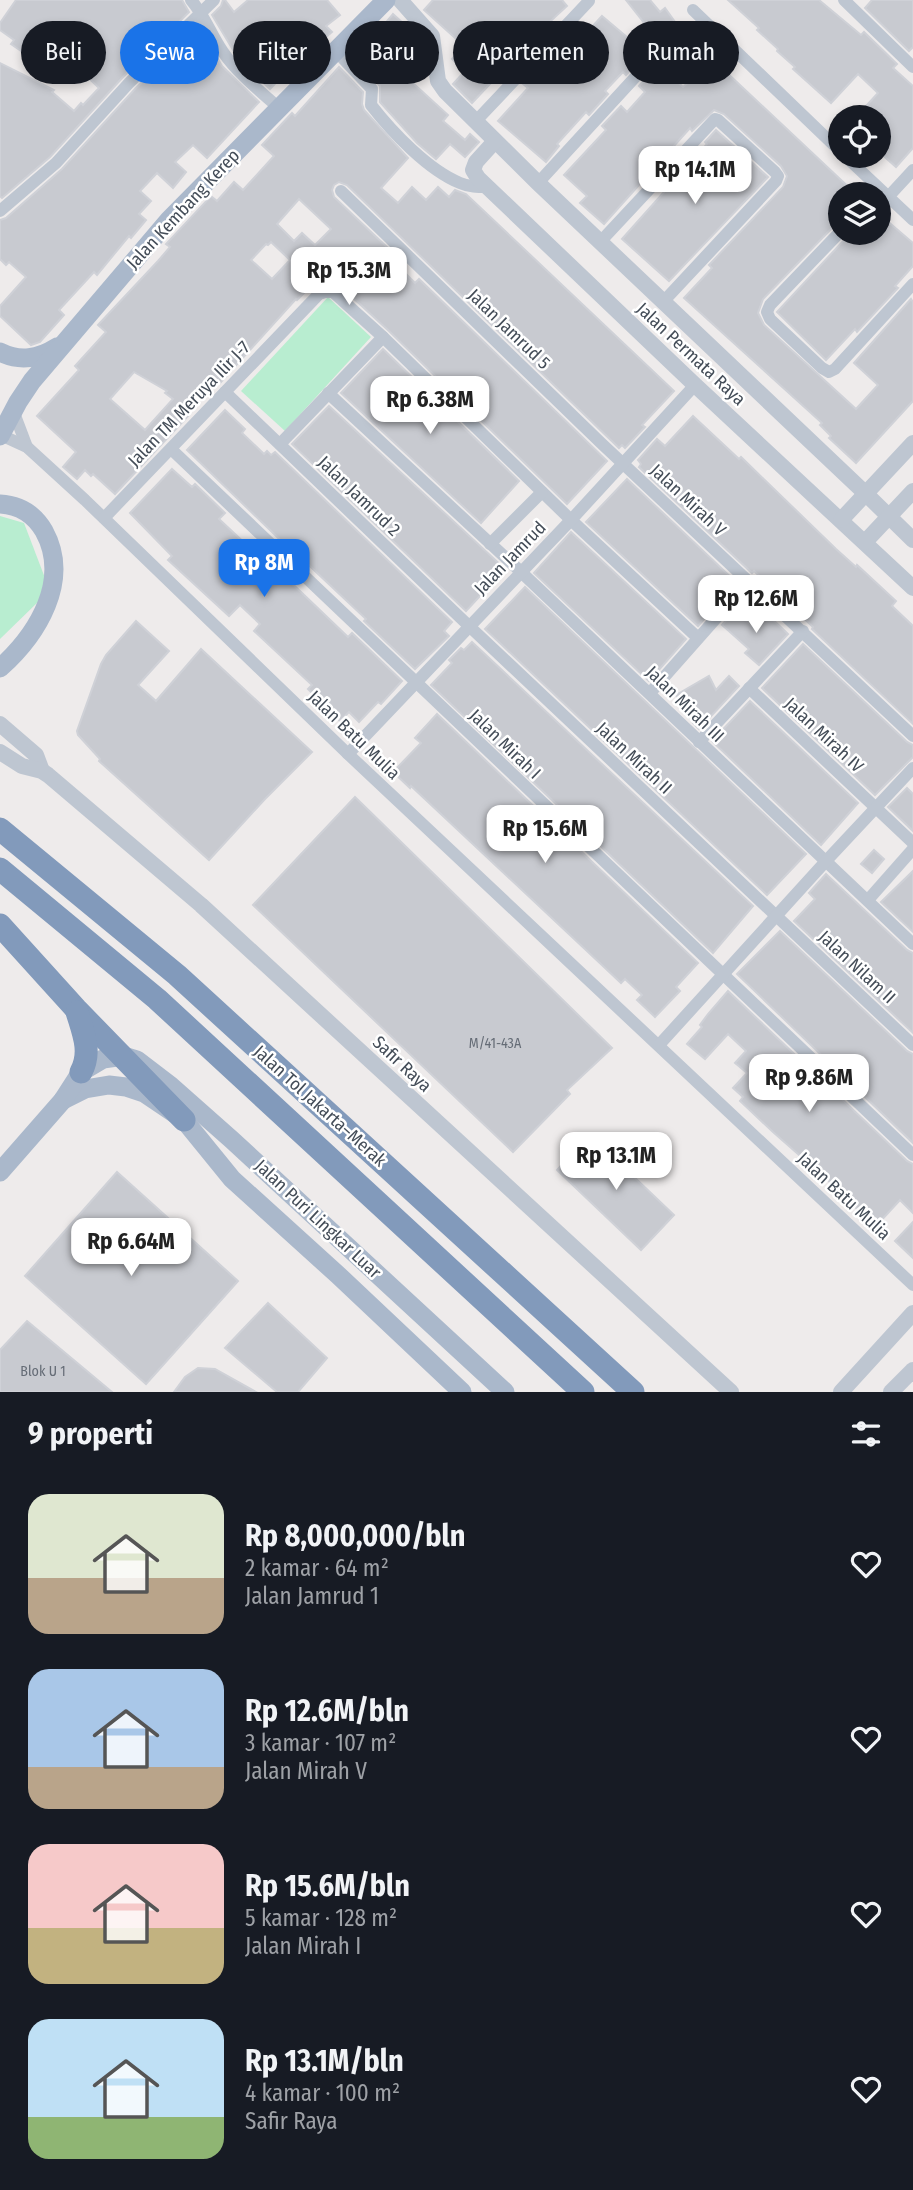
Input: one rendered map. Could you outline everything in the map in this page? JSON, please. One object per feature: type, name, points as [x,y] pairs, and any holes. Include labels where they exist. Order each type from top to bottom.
[{"type":"highway","name":"Jalan Tol Jakarta–Merak","points":[[0,829],[177,975],[633,1392]]},
{"type":"highway","name":"Jalan Tol Jakarta–Merak","points":[[0,869],[157,999],[583,1392]]},
{"type":"highway","points":[[0,925],[76,1009],[184,1120]]},
{"type":"highway","points":[[76,1009],[86,1043],[87,1056],[81,1072]]},
{"type":"main road","name":"Jalan Kembang Kerep","points":[[0,435],[32,381],[169,220],[386,0]]},
{"type":"main road","points":[[0,352],[18,358],[37,357],[57,347],[72,335]]},
{"type":"main road","points":[[0,503],[19,508],[37,521],[50,543],[55,567],[51,593],[42,613],[23,644],[0,668]]},
{"type":"main road","points":[[0,1172],[63,1100],[81,1072],[103,1059],[124,1056]]},
{"type":"main road","name":"Jalan Puri Lingkar Luar","points":[[124,1056],[142,1064],[171,1086],[505,1392]]},
{"type":"main road","points":[[63,1100],[85,1089],[109,1085],[126,1087],[144,1093],[184,1120]]},
{"type":"main road","name":"Jalan Puri Lingkar Luar","points":[[184,1120],[232,1179],[462,1392]]},
{"type":"main road","points":[[338,1275],[357,1254]]},
{"type":"street","points":[[191,0],[201,12],[224,54],[279,108]]},
{"type":"street","points":[[0,211],[56,163],[129,83],[214,0]]},
{"type":"street","name":"Jalan Permata Raya","points":[[400,0],[432,37],[440,85],[538,183],[913,540]]},
{"type":"street","points":[[844,0],[913,67]]},
{"type":"street","points":[[476,121],[589,1]]},
{"type":"street","points":[[693,10],[828,139]]},
{"type":"street","points":[[336,51],[368,82],[372,92],[371,104],[415,152],[446,176],[460,183],[487,187]]},
{"type":"street","points":[[538,183],[629,84]]},
{"type":"street","points":[[601,241],[713,120],[718,120],[775,172],[778,176],[776,181],[663,302]]},
{"type":"street","points":[[487,187],[473,170],[476,162],[495,141]]},
{"type":"street","points":[[857,168],[871,182]]},
{"type":"street","points":[[891,186],[913,170]]},
{"type":"street","name":"Jalan Permata Raya","points":[[487,187],[913,587]]},
{"type":"street","name":"Jalan Jamrud 5","points":[[341,191],[623,463]]},
{"type":"street","points":[[891,201],[913,220]]},
{"type":"street","points":[[828,245],[770,305],[767,312],[769,319],[829,372],[835,369],[913,284]]},
{"type":"street","name":"Jalan TM Meruya Ilir J-7","points":[[104,518],[319,295],[333,292],[383,337]]},
{"type":"street","points":[[280,444],[383,337],[571,520],[698,638]]},
{"type":"street","name":"Jalan Jamrud","points":[[348,754],[571,520],[695,385]]},
{"type":"street","name":"Jalan Jamrud 2","points":[[225,392],[469,626]]},
{"type":"street","name":"Jalan Mirah III","points":[[328,393],[650,693],[913,944]]},
{"type":"street","name":"Jalan Batu Mulia","points":[[13,410],[27,447]]},
{"type":"street","name":"Jalan Batu Mulia","points":[[0,435],[27,447],[104,518],[348,754],[913,1285]]},
{"type":"street","points":[[841,520],[913,443]]},
{"type":"street","name":"Jalan Mirah I","points":[[171,449],[913,1155]]},
{"type":"street","name":"Jalan Mirah V","points":[[623,463],[913,736]]},
{"type":"street","points":[[865,542],[913,491]]},
{"type":"street","points":[[490,544],[542,492]]},
{"type":"street","points":[[650,693],[749,582]]},
{"type":"street","name":"Jalan Mirah II","points":[[469,626],[776,916]]},
{"type":"street","points":[[699,742],[803,631]]},
{"type":"street","name":"Jalan Mirah IV","points":[[750,688],[913,843]]},
{"type":"street","name":"Safir Raya","points":[[0,724],[36,755],[42,771]]},
{"type":"street","name":"Safir Raya","points":[[0,752],[22,766],[42,771],[201,905],[731,1392]]},
{"type":"street","points":[[659,1045],[913,768]]},
{"type":"street","points":[[868,900],[913,849]]},
{"type":"street","name":"Jalan Nilam II","points":[[776,916],[913,1045]]},
{"type":"street","points":[[841,1392],[913,1313]]},
{"type":"street","points":[[891,1392],[913,1370]]},
{"type":"green space","points":[[328,297],[371,337],[285,431],[241,391]]},
{"type":"green space","points":[[0,516],[24,523],[45,578],[39,601],[0,639]]},
{"type":"building","points":[[16,0],[182,0],[189,12],[180,21],[120,21],[120,80],[50,157],[2,198],[0,63],[21,74],[21,84],[42,84],[54,90],[52,92],[74,111],[99,88],[95,84],[106,84],[106,21],[21,21],[21,51],[11,44],[14,40],[0,30],[0,23]]},
{"type":"building","points":[[225,0],[234,12],[248,0],[327,0],[340,15],[331,22],[233,21],[233,50],[219,27],[219,21],[216,21],[212,15]]},
{"type":"building","points":[[433,0],[562,0],[567,6],[551,21],[453,21],[453,36],[424,10]]},
{"type":"building","points":[[626,0],[650,0],[660,12],[665,8],[674,21],[643,21]]},
{"type":"building","points":[[728,0],[819,0],[861,35],[864,32],[897,64],[893,68],[913,86],[913,148],[896,167],[891,163],[891,105],[867,105],[878,93],[858,74],[831,103],[793,69],[795,67],[757,30],[759,28]]},
{"type":"building","points":[[872,0],[913,0],[913,47],[909,51],[865,8]]},
{"type":"building","points":[[393,14],[401,21],[387,21]]},
{"type":"building","points":[[609,22],[623,34],[623,72],[605,91],[608,94],[589,115],[586,112],[557,144],[559,146],[546,162],[498,121],[528,88],[523,84],[609,84]]},
{"type":"building","points":[[219,61],[233,77],[233,84],[240,84],[259,102],[207,158],[193,145],[175,162],[186,172],[173,188],[157,173],[140,191],[151,201],[139,214],[146,220],[97,275],[94,272],[59,310],[64,315],[40,342],[31,345],[0,316],[0,306],[26,277],[9,262],[6,265],[0,259],[0,220],[6,218],[62,169],[140,84],[219,84]]},
{"type":"building","points":[[339,67],[345,73],[345,84],[355,84],[363,92],[364,110],[408,158],[381,188],[398,203],[412,187],[426,200],[438,187],[449,197],[455,190],[466,194],[674,391],[642,425],[645,427],[625,448],[622,445],[619,448],[347,185],[339,182],[334,185],[334,197],[388,248],[384,252],[415,283],[419,279],[607,461],[567,504],[339,285],[327,283],[320,277],[296,299],[220,383],[212,376],[192,399],[195,402],[186,412],[189,415],[115,494],[93,474],[91,476],[85,470],[77,479],[63,467],[76,452],[37,416],[79,370],[75,366],[106,332],[98,325],[170,247],[166,244],[211,196],[217,201],[234,182],[243,190],[274,156],[262,145],[292,113],[295,116],[324,84],[331,84],[331,76]],"holes":[[[299,199],[331,229],[315,245],[302,233],[294,241],[277,224]],[[271,242],[290,260],[272,279],[251,260]],[[134,372],[167,391],[165,393],[173,399],[145,430],[110,399]]]},
{"type":"building","points":[[378,84],[414,84],[448,115],[443,121],[465,140],[470,134],[479,142],[465,157],[450,144],[436,159],[417,143],[380,102]]},
{"type":"building","points":[[453,84],[490,84],[472,103]]},
{"type":"building","points":[[641,84],[680,84],[683,87],[686,84],[739,84],[843,182],[828,182],[828,232],[763,299],[758,313],[764,325],[856,409],[878,385],[854,363],[911,299],[913,302],[913,401],[856,463],[829,438],[831,436],[820,425],[822,423],[684,298],[712,268],[709,265],[783,187],[787,176],[781,166],[724,114],[714,110],[692,131],[690,128],[604,224],[580,203],[587,196],[564,175],[606,130],[602,126],[621,106],[627,112],[645,92],[639,86]]},
{"type":"building","points":[[716,130],[768,177],[669,281],[622,239],[707,144],[705,142]]},
{"type":"building","points":[[891,224],[913,243],[913,266],[895,286],[898,288],[857,332],[855,329],[826,360],[777,312],[839,245],[891,245]]},
{"type":"building","points":[[383,349],[519,481],[481,523],[341,393]]},
{"type":"building","points":[[329,406],[505,569],[466,611],[292,444]]},
{"type":"building","points":[[225,410],[245,429],[242,433],[264,454],[267,451],[271,455],[275,452],[452,622],[444,631],[449,636],[415,669],[364,621],[366,619],[187,450]]},
{"type":"building","points":[[693,416],[896,601],[892,606],[913,626],[913,724],[754,571],[752,573],[639,467],[641,464],[638,460],[657,439],[665,446]]},
{"type":"building","points":[[172,469],[192,487],[195,484],[225,513],[219,519],[268,565],[274,559],[286,570],[282,574],[348,637],[352,633],[402,681],[381,704],[378,702],[359,722],[349,712],[340,721],[308,689],[312,685],[254,631],[260,624],[240,605],[229,616],[168,560],[172,556],[130,513]]},
{"type":"building","points":[[627,479],[736,582],[698,626],[586,522]]},
{"type":"building","points":[[571,532],[686,639],[649,681],[534,573]]},
{"type":"building","points":[[525,587],[806,854],[767,895],[485,629]]},
{"type":"building","points":[[735,610],[752,626],[765,612],[788,634],[759,665],[745,653],[749,649],[722,625]]},
{"type":"building","points":[[136,621],[169,651],[138,685],[156,701],[201,649],[312,752],[209,860],[99,761],[78,735],[77,731],[101,664]]},
{"type":"building","points":[[472,642],[753,906],[713,953],[431,685],[452,663],[449,660]]},
{"type":"building","points":[[803,644],[913,745],[913,757],[875,795],[762,688]]},
{"type":"building","points":[[709,676],[716,690],[729,676],[739,686],[699,729],[676,695]]},
{"type":"building","points":[[750,701],[858,803],[821,845],[712,741]]},
{"type":"building","points":[[437,714],[698,963],[676,987],[680,991],[655,1017],[637,1000],[642,995],[625,979],[621,983],[393,772],[421,743],[415,738]]},
{"type":"building","points":[[907,788],[913,794],[913,831],[888,807]]},
{"type":"building","points":[[355,797],[612,1048],[567,1090],[570,1094],[513,1152],[253,905]]},
{"type":"building","points":[[874,850],[884,859],[872,873],[861,864]]},
{"type":"building","points":[[913,871],[913,932],[881,902]]},
{"type":"building","points":[[826,874],[913,953],[913,1033],[794,921],[815,899],[809,893]]},
{"type":"building","points":[[780,931],[913,1054],[913,1143],[737,974]]},
{"type":"building","points":[[728,991],[913,1164],[913,1213],[900,1200],[876,1226],[845,1198],[843,1200],[829,1187],[832,1184],[740,1101],[743,1097],[733,1088],[747,1073],[735,1063],[746,1051],[728,1034],[705,1059],[687,1044]]},
{"type":"building","points":[[590,1135],[674,1215],[641,1250],[557,1170]]},
{"type":"building","points":[[117,1172],[238,1281],[146,1384],[25,1276]]},
{"type":"building","points":[[913,1222],[913,1258],[895,1241]]},
{"type":"building","points":[[268,1303],[327,1358],[298,1392],[277,1392],[225,1348]]},
{"type":"building","points":[[27,1321],[112,1392],[0,1392],[0,1350]]},
{"type":"building","points":[[198,1368],[215,1369],[256,1392],[174,1392],[185,1377]]}]
